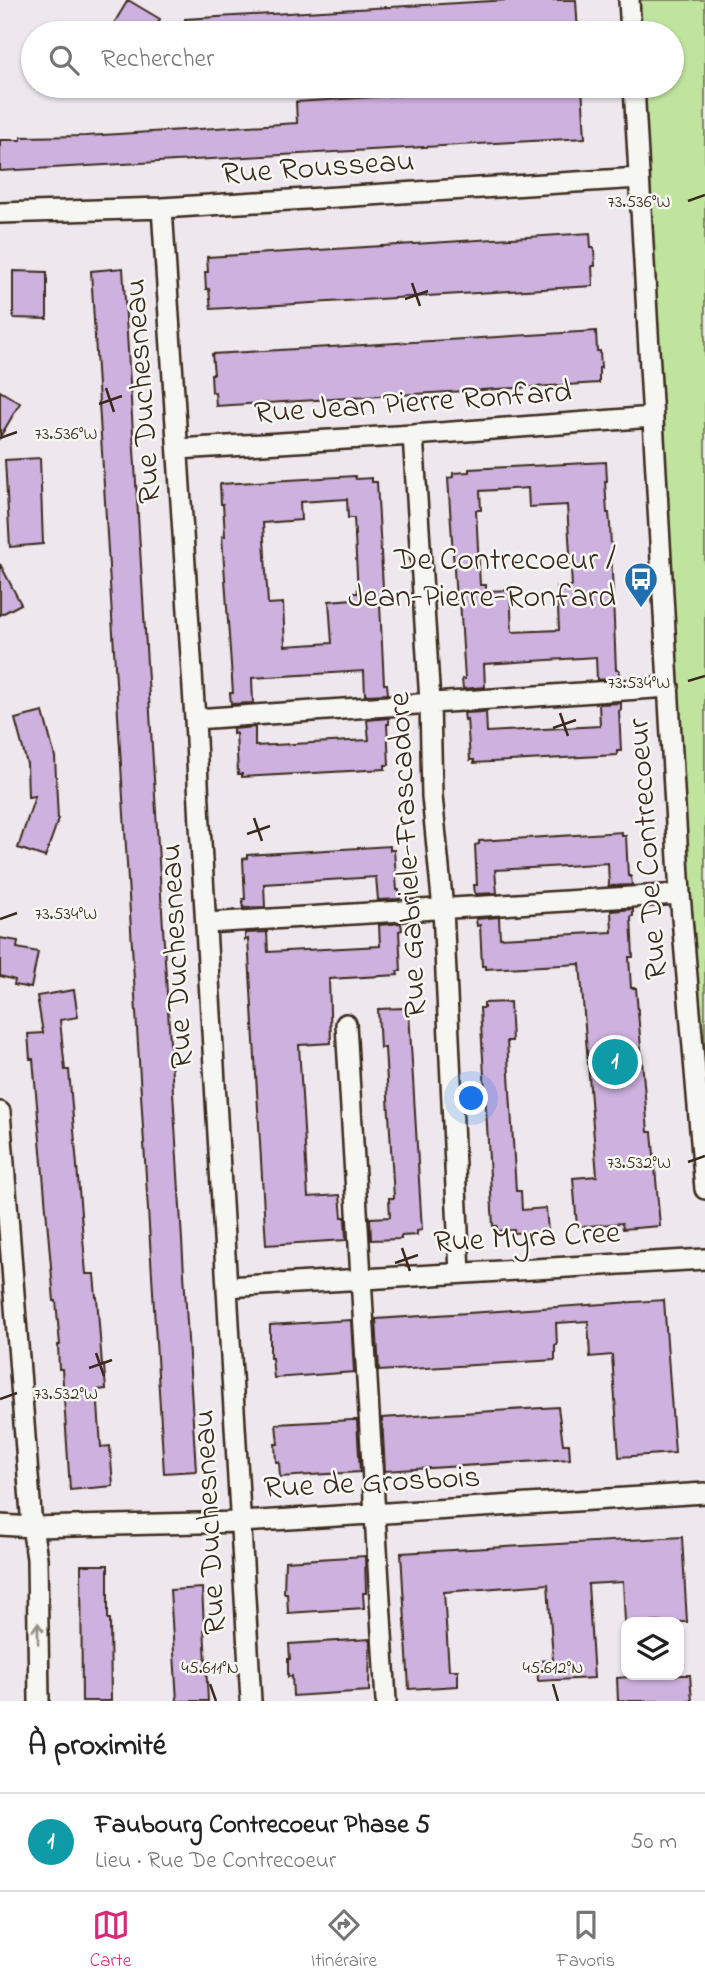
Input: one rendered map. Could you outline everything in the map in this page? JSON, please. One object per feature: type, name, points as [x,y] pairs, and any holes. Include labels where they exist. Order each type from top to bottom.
[{"type":"street","points":[[629,0],[630,21]]},
{"type":"street","name":"Rue De Contrecoeur","points":[[635,98],[680,894],[705,1189]]},
{"type":"street","name":"Rue Rousseau","points":[[0,213],[162,208],[639,178]]},
{"type":"street","name":"Rue Duchesneau","points":[[162,208],[195,719],[251,1701]]},
{"type":"street","name":"Rue Jean Pierre Ronfard","points":[[178,449],[653,417]]},
{"type":"street","name":"Rue Gabriele-Frascadore","points":[[413,435],[430,702],[432,796],[443,909],[460,1273]]},
{"type":"street","points":[[195,719],[668,687]]},
{"type":"street","points":[[206,923],[680,894]]},
{"type":"street","points":[[346,1024],[386,1701]]},
{"type":"street","points":[[0,1112],[32,1527],[37,1558],[39,1701]]},
{"type":"street","name":"Rue Myra Cree","points":[[227,1287],[705,1259]]},
{"type":"street","name":"Rue de Grosbois","points":[[0,1525],[32,1527],[241,1522],[705,1493]]},
{"type":"green space","points":[[629,0],[705,0],[705,1103],[698,1099],[635,98],[684,98],[684,21],[630,21]]},
{"type":"building","points":[[128,0],[160,19],[159,21],[115,21]]},
{"type":"building","points":[[509,0],[576,0],[577,21],[185,21]]},
{"type":"building","points":[[358,98],[583,98],[585,138],[0,171],[0,140],[297,123],[296,102]]},
{"type":"building","points":[[590,233],[591,248],[594,248],[593,286],[211,309],[209,289],[206,289],[207,257]]},
{"type":"building","points":[[123,268],[196,1471],[164,1473],[91,271]]},
{"type":"building","points":[[13,271],[47,272],[47,319],[13,318]]},
{"type":"building","points":[[596,331],[601,368],[599,383],[216,406],[215,392],[212,392],[212,354]]},
{"type":"building","points":[[0,391],[20,403],[0,437]]},
{"type":"building","points":[[40,458],[43,544],[10,547],[5,460]]},
{"type":"building","points":[[606,462],[616,670],[619,670],[619,678],[597,680],[596,657],[484,664],[485,687],[463,689],[462,679],[465,679],[460,600],[456,600],[448,478],[453,477],[453,473],[469,472],[469,469]],"holes":[[[528,488],[529,507],[567,505],[572,586],[557,587],[559,630],[512,632],[510,590],[486,591],[486,585],[480,585],[476,510],[481,510],[480,491]]]},
{"type":"building","points":[[355,476],[356,479],[372,478],[372,482],[377,482],[384,605],[380,605],[384,684],[387,684],[388,694],[365,695],[364,671],[252,678],[253,703],[231,704],[230,693],[233,693],[220,484]],"holes":[[[347,499],[348,518],[354,518],[358,593],[353,593],[353,599],[329,601],[332,643],[285,646],[283,603],[268,604],[263,523],[301,520],[300,502]]]},
{"type":"building","points":[[0,564],[21,604],[0,615]]},
{"type":"building","points":[[621,703],[621,751],[617,751],[617,755],[474,763],[474,760],[470,760],[467,719],[465,720],[464,713],[486,712],[487,732],[600,726],[599,704]]},
{"type":"building","points":[[43,712],[55,757],[58,820],[45,857],[18,848],[35,796],[28,797],[27,764],[15,719]]},
{"type":"building","points":[[389,718],[389,765],[385,765],[385,769],[242,777],[242,774],[238,774],[236,733],[233,734],[233,729],[255,727],[255,746],[369,740],[367,720]]},
{"type":"building","points":[[622,832],[622,836],[626,836],[628,876],[631,876],[632,885],[609,886],[608,863],[495,870],[497,893],[475,894],[475,845],[479,844],[479,841]]},
{"type":"building","points":[[390,846],[390,850],[394,850],[400,899],[378,900],[376,877],[264,884],[265,907],[243,908],[243,859],[247,858],[247,855]]},
{"type":"building","points":[[633,909],[633,957],[629,957],[631,988],[636,988],[648,1132],[652,1132],[660,1226],[623,1229],[622,1223],[577,1227],[573,1178],[597,1176],[580,964],[486,969],[486,966],[482,966],[480,925],[477,926],[476,919],[499,917],[500,938],[612,932],[611,911]]},
{"type":"building","points":[[401,923],[401,971],[397,971],[398,975],[329,979],[331,1043],[299,1045],[308,1197],[340,1195],[346,1240],[266,1245],[248,939],[245,940],[245,933],[267,932],[268,952],[380,946],[379,925]]},
{"type":"building","points":[[0,938],[18,941],[17,948],[38,952],[31,988],[14,985],[15,980],[0,976]]},
{"type":"building","points":[[74,990],[78,1017],[60,1020],[65,1070],[69,1070],[86,1274],[94,1274],[104,1366],[106,1389],[97,1390],[101,1447],[110,1446],[113,1486],[70,1490],[56,1301],[33,1059],[30,1059],[28,1034],[43,1033],[37,996]]},
{"type":"building","points":[[510,1002],[512,1041],[507,1041],[516,1191],[521,1191],[522,1210],[546,1208],[548,1231],[514,1233],[514,1230],[497,1231],[497,1226],[493,1226],[480,1008],[484,1008],[484,1003]]},
{"type":"building","points":[[404,1008],[404,1012],[409,1012],[422,1230],[417,1231],[417,1235],[401,1236],[401,1239],[371,1240],[370,1218],[390,1217],[389,1198],[394,1198],[385,1048],[380,1048],[378,1009]]},
{"type":"building","points":[[664,1300],[675,1453],[619,1457],[612,1355],[590,1357],[588,1321],[556,1323],[555,1360],[379,1371],[376,1319]]},
{"type":"building","points":[[351,1320],[354,1372],[274,1378],[270,1358],[270,1325]]},
{"type":"building","points":[[558,1407],[563,1444],[569,1444],[570,1459],[385,1471],[382,1418]]},
{"type":"building","points":[[357,1420],[360,1472],[280,1477],[279,1462],[276,1462],[276,1424]]},
{"type":"building","points":[[682,1537],[687,1622],[684,1622],[684,1617],[625,1617],[623,1582],[588,1584],[594,1678],[538,1681],[537,1661],[553,1660],[548,1584],[444,1592],[449,1670],[458,1670],[458,1686],[409,1689],[401,1553]]},
{"type":"building","points":[[365,1556],[364,1608],[288,1613],[287,1593],[284,1593],[285,1561]]},
{"type":"building","points":[[81,1565],[108,1565],[111,1701],[82,1701]]},
{"type":"building","points":[[202,1588],[208,1701],[177,1701],[170,1590]]},
{"type":"building","points":[[370,1639],[369,1691],[293,1696],[292,1676],[288,1677],[289,1644]]},
{"type":"building","points":[[684,1675],[690,1675],[692,1701],[618,1701],[617,1678],[684,1680]]},
{"type":"place","name":"De Contrecoeur / Jean-Pierre-Ronfard","points":[[641,609]]},
{"type":"place","name":"Faubourg Contrecoeur Phase 5","points":[[615,1062]]}]
